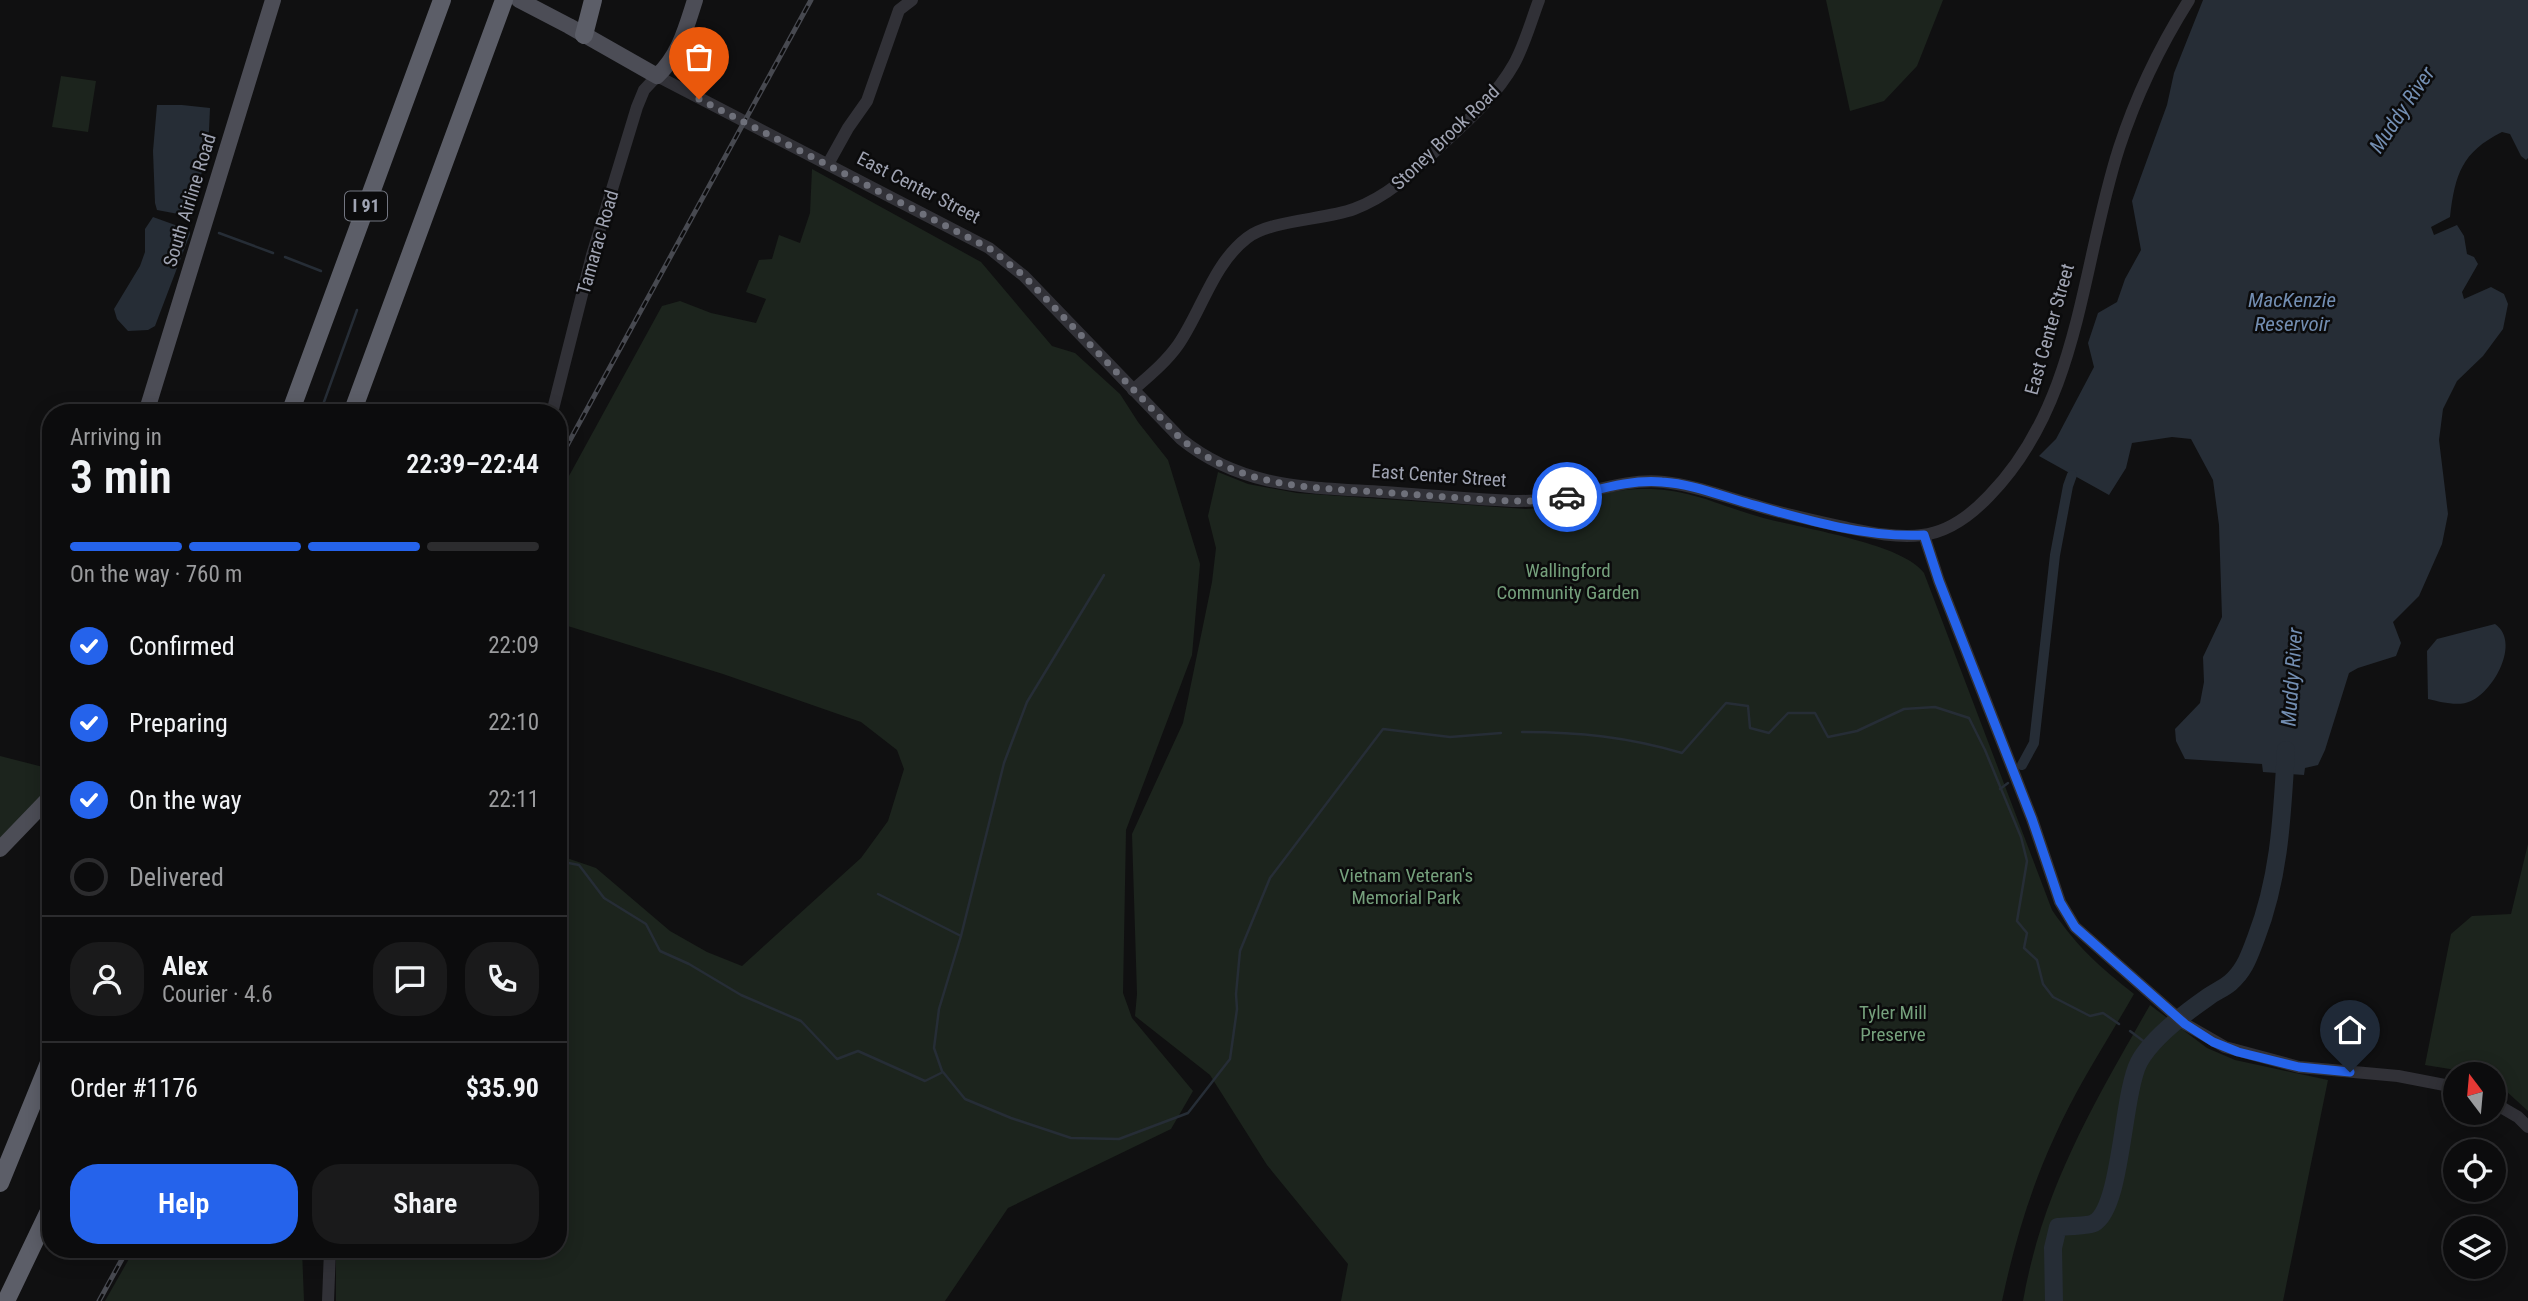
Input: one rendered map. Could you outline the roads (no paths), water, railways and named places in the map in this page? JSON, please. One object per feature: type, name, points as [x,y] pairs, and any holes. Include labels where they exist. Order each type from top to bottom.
[{"type":"highway","name":"I 91","points":[[293,404],[442,0]]},
{"type":"highway","points":[[355,404],[504,0]]},
{"type":"highway","points":[[584,35],[593,0]]},
{"type":"highway","points":[[0,1183],[42,1080]]},
{"type":"highway","points":[[6,1301],[42,1226]]},
{"type":"main road","name":"South Airline Road","points":[[149,404],[273,0]]},
{"type":"main road","name":"East Center Street","points":[[519,0],[657,76]]},
{"type":"main road","points":[[657,76],[674,57],[695,0]]},
{"type":"main road","points":[[0,849],[42,805]]},
{"type":"street","points":[[828,164],[867,101],[899,10],[912,0]]},
{"type":"street","name":"Stoney Brook Road","points":[[1133,390],[1167,359],[1180,343],[1229,253],[1250,236],[1277,226],[1324,218],[1354,209],[1380,197],[1402,181],[1460,128],[1494,94],[1514,64],[1539,0]]},
{"type":"street","name":"East Center Street","points":[[657,76],[965,234],[1007,261],[1041,292],[1170,428],[1195,450],[1234,471],[1273,483],[1488,500],[1538,501],[1641,481],[1661,481],[1837,526],[1887,535],[1924,535],[1959,522],[1984,502],[2014,467],[2042,423],[2069,350],[2107,193],[2126,128],[2159,52],[2189,0]]},
{"type":"street","name":"Tamarac Road","points":[[554,404],[592,255],[637,107],[644,90],[657,76]]},
{"type":"street","points":[[1924,535],[1939,581],[2032,819],[2060,902],[2075,927],[2180,1020],[2205,1038],[2225,1047],[2299,1067],[2398,1076],[2443,1085]]},
{"type":"street","points":[[2506,1110],[2528,1127]]},
{"type":"street","points":[[328,1301],[330,1258]]},
{"type":"water","name":"MacKenzie Reservoir","points":[[2203,0],[2528,0],[2528,158],[2526,160],[2521,156],[2510,134],[2502,132],[2488,140],[2469,156],[2458,176],[2450,217],[2431,227],[2434,235],[2457,225],[2464,236],[2467,254],[2474,257],[2478,264],[2462,292],[2464,299],[2491,287],[2504,294],[2508,304],[2503,329],[2483,356],[2457,381],[2443,409],[2439,440],[2448,514],[2442,544],[2419,596],[2393,622],[2401,643],[2396,656],[2349,673],[2325,750],[2318,765],[2305,768],[2304,775],[2263,772],[2262,764],[2185,759],[2176,741],[2175,729],[2200,703],[2204,682],[2203,657],[2222,617],[2219,525],[2213,480],[2191,439],[2172,437],[2132,443],[2126,468],[2109,495],[2039,456],[2056,439],[2094,367],[2088,343],[2098,313],[2117,302],[2125,279],[2141,250],[2132,201],[2167,105],[2174,73]]},
{"type":"water","points":[[157,105],[210,108],[208,151],[189,216],[157,210],[153,151]]},
{"type":"water","points":[[153,217],[189,230],[190,234],[155,326],[148,330],[128,331],[117,319],[114,309],[140,266],[145,252],[145,229]]},
{"type":"water","points":[[2495,624],[2502,632],[2505,654],[2496,677],[2480,696],[2461,704],[2428,699],[2427,651],[2437,639]]},
{"type":"waterway","points":[[219,233],[273,253]]},
{"type":"waterway","points":[[285,257],[321,271]]},
{"type":"waterway","points":[[323,404],[357,310]]},
{"type":"waterway","points":[[2022,765],[2034,743],[2055,555],[2072,475]]},
{"type":"waterway","points":[[942,1071],[934,1048],[939,1009],[961,936],[1004,763],[1027,702],[1104,575]]},
{"type":"waterway","points":[[1522,732],[1603,736],[1682,753],[1726,703],[1748,706],[1750,728],[1769,733],[1788,713],[1815,713],[1828,737],[1857,731],[1904,709],[1935,707],[1969,718],[2021,837],[2027,861],[2017,921],[2027,933],[2024,948],[2037,960],[2043,984],[2053,997],[2090,1016],[2103,1013],[2119,1024]]},
{"type":"waterway","points":[[567,863],[579,865],[604,898],[646,924],[660,951],[689,964],[741,995],[801,1021],[837,1059],[858,1051],[925,1081],[943,1072],[965,1099],[1011,1118],[1071,1138],[1119,1139],[1188,1113],[1230,1059],[1237,1009],[1240,951],[1270,878],[1383,729],[1450,737],[1501,733]]},
{"type":"waterway","name":"Muddy River","points":[[2054,1301],[2053,1248],[2058,1227],[2091,1224],[2103,1213],[2116,1174],[2133,1078],[2139,1062],[2170,1026],[2228,985],[2249,957],[2264,915],[2275,869],[2286,750]]},
{"type":"waterway","points":[[2000,789],[2008,783]]},
{"type":"waterway","points":[[878,894],[961,936]]},
{"type":"waterway","points":[[2130,1031],[2150,1046]]},
{"type":"railway","points":[[567,446],[811,0]]},
{"type":"railway","points":[[99,1301],[123,1258]]},
{"type":"park label","name":"Wallingford Community Garden","points":[[1568,581]]},
{"type":"park label","name":"Vietnam Veteran's Memorial Park","points":[[1406,886]]},
{"type":"park label","name":"Tyler Mill Preserve","points":[[1893,1023]]}]
